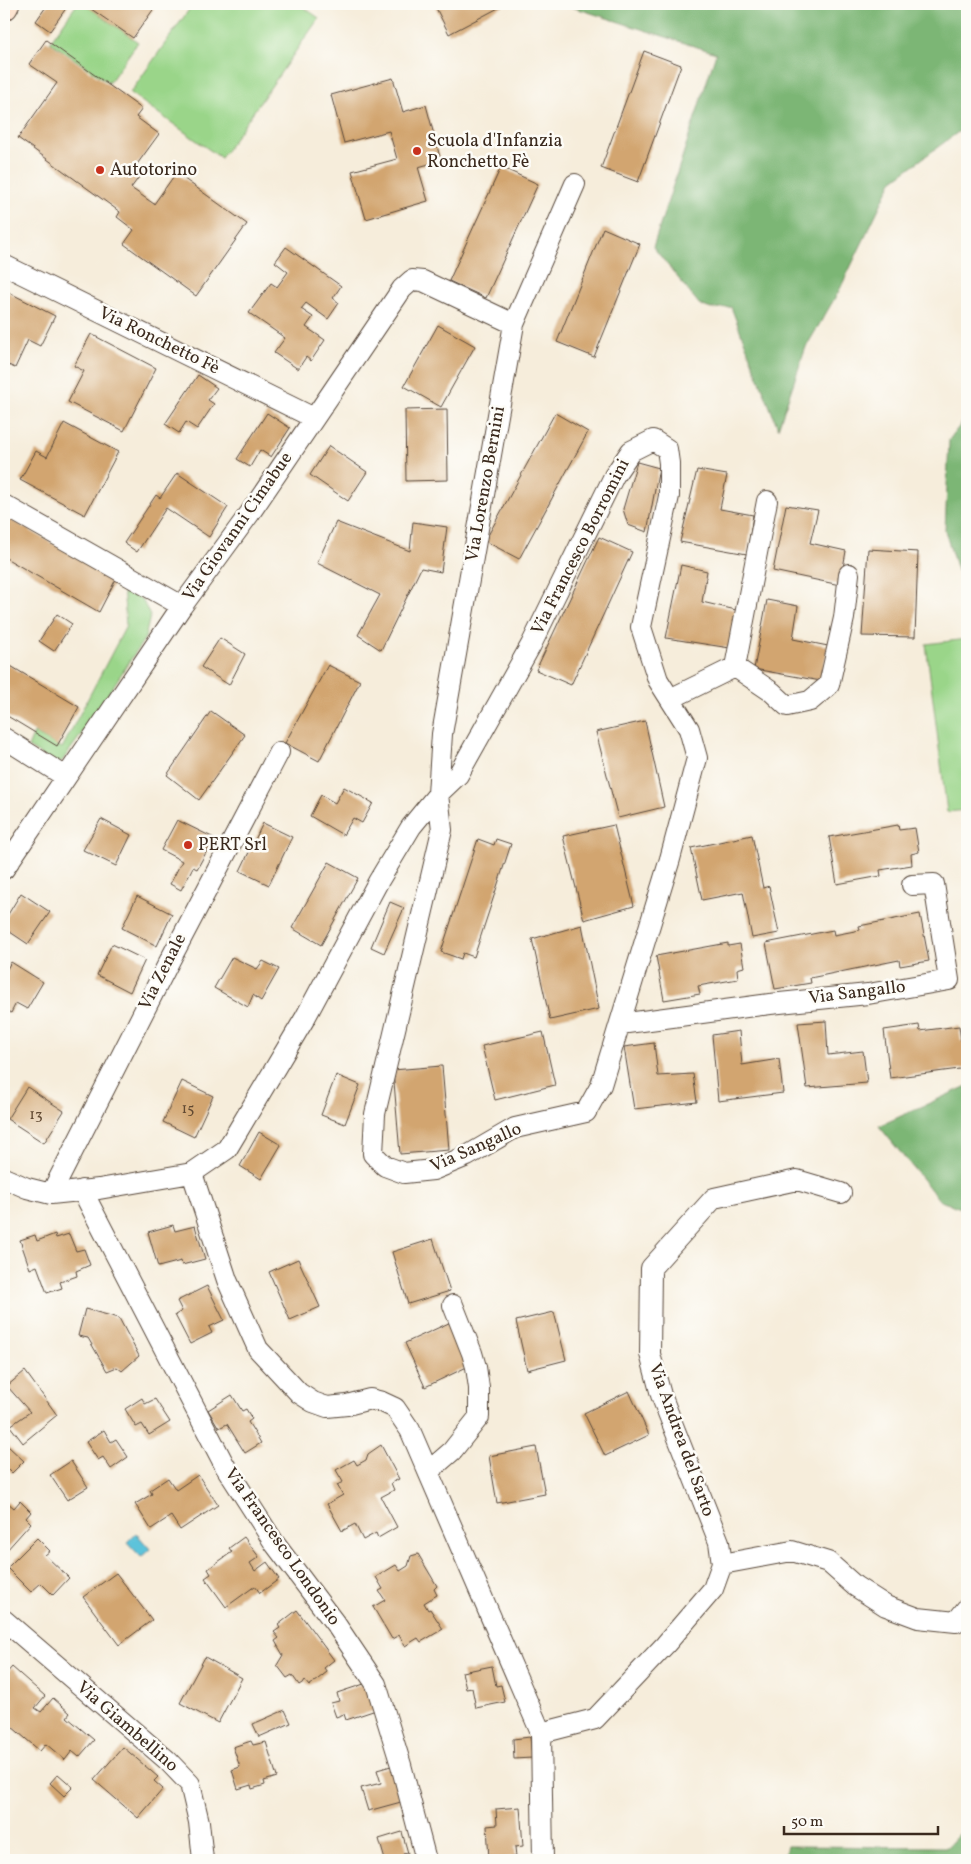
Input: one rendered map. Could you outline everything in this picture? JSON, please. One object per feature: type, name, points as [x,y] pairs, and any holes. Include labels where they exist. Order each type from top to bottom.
[{"type":"street","name":"Via Lorenzo Bernini","points":[[438,794],[442,734],[514,324],[575,184]]},
{"type":"street","name":"Via Ronchetto Fè","points":[[4,264],[314,418]]},
{"type":"street","name":"Via Giovanni Cimabue","points":[[4,869],[182,606],[250,513],[402,289],[412,280],[424,281],[514,324]]},
{"type":"street","name":"Via Francesco Borromini","points":[[438,794],[458,775],[531,645],[614,476],[631,450],[652,440],[667,449],[669,496],[641,627],[658,680],[689,729],[697,758],[670,859],[620,1024]]},
{"type":"street","points":[[735,667],[767,501]]},
{"type":"street","points":[[4,505],[182,606]]},
{"type":"street","points":[[735,667],[772,692],[788,706],[810,701],[829,685],[844,618],[850,574]]},
{"type":"street","points":[[670,699],[735,667]]},
{"type":"street","points":[[4,738],[66,776]]},
{"type":"street","name":"Via Zenale","points":[[51,1194],[168,962],[279,752]]},
{"type":"street","name":"Via Sangallo","points":[[438,794],[442,830],[375,1114],[373,1154],[385,1166],[404,1173],[433,1170],[467,1156],[515,1128],[586,1112],[601,1085],[620,1024],[770,1004],[868,994],[949,980],[934,884],[912,885]]},
{"type":"street","points":[[4,1178],[27,1188],[51,1194],[82,1190],[192,1173],[227,1149],[306,1018],[383,874],[411,827],[438,794]]},
{"type":"street","points":[[192,1173],[227,1280],[258,1349],[299,1393],[313,1402],[327,1407],[347,1405],[370,1399],[382,1402],[395,1408],[410,1430],[542,1733],[543,1860]]},
{"type":"street","name":"Via Andrea del Sarto","points":[[542,1733],[595,1719],[665,1645],[713,1589],[722,1564],[719,1542],[661,1394],[650,1354],[651,1268],[714,1198],[797,1180],[841,1193]]},
{"type":"street","name":"Via Francesco Londonio","points":[[82,1190],[225,1466],[275,1544],[337,1626],[376,1684],[402,1765],[426,1860]]},
{"type":"street","points":[[429,1471],[452,1450],[479,1416],[479,1388],[476,1367],[453,1305]]},
{"type":"street","points":[[722,1564],[792,1551],[828,1562],[855,1586],[886,1606],[918,1618],[956,1622],[967,1608]]},
{"type":"street","name":"Via Giambellino","points":[[4,1620],[167,1760],[190,1784],[199,1822],[203,1860]]},
{"type":"green space","points":[[77,4],[84,4],[138,42],[109,83],[50,42]]},
{"type":"green space","points":[[193,4],[299,4],[319,18],[221,158],[130,93]]},
{"type":"green space","points":[[563,4],[967,4],[967,122],[965,127],[892,181],[839,291],[806,347],[778,428],[731,307],[711,309],[700,305],[653,247],[716,53]]},
{"type":"green space","points":[[967,416],[967,580],[957,570],[945,531],[949,440]]},
{"type":"green space","points":[[123,585],[143,601],[150,616],[145,638],[81,735],[62,761],[56,764],[28,747],[34,733],[62,748],[126,626]]},
{"type":"green space","points":[[967,639],[967,810],[947,812],[926,644]]},
{"type":"green space","points":[[967,1086],[967,1210],[940,1201],[879,1126]]},
{"type":"green space","points":[[967,1826],[967,1860],[783,1860],[787,1846],[947,1847]]},
{"type":"water","points":[[136,1533],[150,1549],[141,1557],[127,1542]]},
{"type":"building","points":[[48,4],[69,4],[50,31],[36,21]]},
{"type":"building","points":[[84,4],[150,4],[155,7],[133,38]]},
{"type":"building","points":[[434,4],[506,4],[449,34]]},
{"type":"building","name":"Autotorino","points":[[46,40],[142,109],[136,117],[159,134],[135,167],[142,173],[131,188],[154,204],[176,173],[247,224],[196,296],[124,244],[134,230],[117,217],[120,212],[18,138],[57,83],[29,64]]},
{"type":"building","points":[[644,51],[681,65],[638,182],[601,168]]},
{"type":"building","name":"Scuola d'Infanzia Ronchetto Fè","points":[[393,78],[403,112],[426,105],[441,161],[418,167],[428,201],[366,219],[352,171],[397,159],[389,131],[344,143],[331,95]]},
{"type":"building","points":[[501,167],[538,184],[486,298],[449,281]]},
{"type":"building","points":[[603,228],[640,244],[594,357],[557,342]]},
{"type":"building","points":[[286,247],[341,286],[333,298],[339,303],[328,319],[306,303],[301,309],[313,317],[306,327],[325,340],[311,361],[306,357],[298,369],[274,353],[285,338],[249,313],[271,283],[277,287],[288,272],[275,262]]},
{"type":"building","points":[[4,290],[55,316],[40,346],[28,340],[15,368],[4,363]]},
{"type":"building","points":[[438,325],[475,346],[441,407],[404,386]]},
{"type":"building","points":[[91,334],[156,368],[124,431],[68,402],[84,371],[74,366]]},
{"type":"building","points":[[198,375],[217,388],[208,400],[214,404],[197,429],[186,422],[179,433],[165,424]]},
{"type":"building","points":[[447,409],[448,480],[406,481],[405,410]]},
{"type":"building","points":[[267,413],[290,428],[271,457],[260,450],[250,467],[237,459]]},
{"type":"building","points":[[555,413],[588,432],[519,559],[485,541]]},
{"type":"building","points":[[64,423],[118,452],[85,515],[20,480],[36,451],[47,457]]},
{"type":"building","points":[[329,446],[367,472],[348,501],[310,475]]},
{"type":"building","points":[[637,462],[659,468],[647,532],[628,525],[623,509]]},
{"type":"building","points":[[697,470],[727,475],[720,509],[753,515],[747,554],[680,542]]},
{"type":"building","points":[[177,473],[228,507],[209,537],[166,508],[137,552],[124,543],[156,495],[160,498]]},
{"type":"building","points":[[786,505],[818,510],[810,543],[846,551],[840,585],[773,571]]},
{"type":"building","points":[[4,516],[116,579],[99,612],[4,557]]},
{"type":"building","points":[[336,522],[410,551],[413,522],[447,527],[441,572],[421,568],[381,650],[358,635],[380,595],[317,563]]},
{"type":"building","points":[[599,537],[632,552],[571,685],[536,670]]},
{"type":"building","points":[[868,549],[918,552],[915,637],[862,636]]},
{"type":"building","points":[[681,565],[707,571],[702,602],[736,610],[730,648],[666,638]]},
{"type":"building","points":[[767,600],[798,606],[793,639],[828,646],[821,681],[754,669]]},
{"type":"building","points":[[57,614],[72,624],[54,651],[39,641]]},
{"type":"building","points":[[220,638],[245,654],[229,685],[201,667]]},
{"type":"building","points":[[4,662],[79,707],[57,746],[4,714]]},
{"type":"building","points":[[328,665],[360,681],[319,761],[285,743]]},
{"type":"building","points":[[211,711],[245,735],[199,800],[167,775]]},
{"type":"building","points":[[645,721],[664,807],[618,818],[596,732]]},
{"type":"building","points":[[344,787],[373,803],[362,823],[353,818],[343,835],[310,816],[321,795],[335,803]]},
{"type":"building","points":[[101,819],[131,835],[116,866],[83,850]]},
{"type":"building","points":[[177,820],[214,838],[197,869],[193,867],[181,890],[170,884],[182,861],[161,850]]},
{"type":"building","points":[[263,823],[292,837],[269,885],[240,871]]},
{"type":"building","points":[[614,825],[634,906],[584,920],[563,836]]},
{"type":"building","points":[[898,825],[899,830],[915,828],[919,852],[911,854],[912,865],[880,870],[881,876],[837,884],[829,837]]},
{"type":"building","points":[[752,835],[763,888],[769,886],[779,933],[752,938],[743,892],[702,900],[691,848]]},
{"type":"building","points":[[478,839],[494,845],[496,839],[511,844],[474,957],[463,953],[461,959],[441,952]]},
{"type":"building","points":[[329,862],[358,878],[321,945],[292,928]]},
{"type":"building","points":[[21,893],[50,912],[28,944],[4,928],[4,921]]},
{"type":"building","points":[[137,896],[172,914],[157,946],[122,928]]},
{"type":"building","points":[[390,902],[404,908],[384,953],[371,947]]},
{"type":"building","points":[[920,914],[929,961],[900,966],[899,960],[810,978],[811,983],[775,989],[766,943],[833,930],[834,935],[860,930],[859,926]]},
{"type":"building","points":[[582,925],[599,1009],[550,1020],[532,939]]},
{"type":"building","points":[[728,943],[728,946],[740,944],[744,967],[737,969],[738,979],[698,986],[700,994],[664,1000],[656,956]]},
{"type":"building","points":[[112,944],[145,960],[130,992],[97,975]]},
{"type":"building","points":[[232,957],[257,969],[263,961],[279,969],[261,1001],[253,995],[248,1007],[214,988]]},
{"type":"building","points":[[11,962],[43,982],[27,1009],[16,1003],[11,1013],[4,1009],[4,974]]},
{"type":"building","points":[[826,1021],[828,1055],[863,1051],[867,1083],[807,1088],[798,1023]]},
{"type":"building","points":[[919,1025],[920,1031],[959,1026],[961,1041],[967,1040],[967,1068],[890,1078],[884,1030]]},
{"type":"building","points":[[739,1031],[742,1065],[779,1059],[783,1093],[718,1101],[712,1035]]},
{"type":"building","points":[[543,1032],[555,1085],[495,1100],[482,1046]]},
{"type":"building","points":[[654,1043],[658,1076],[693,1074],[697,1102],[634,1109],[624,1047]]},
{"type":"building","points":[[442,1066],[449,1150],[400,1154],[393,1070]]},
{"type":"building","points":[[336,1075],[360,1085],[345,1124],[321,1115]]},
{"type":"building","points":[[182,1081],[213,1096],[194,1137],[163,1122]]},
{"type":"building","points":[[27,1087],[64,1111],[44,1143],[7,1119]]},
{"type":"building","points":[[259,1132],[281,1145],[261,1179],[240,1166]]},
{"type":"building","points":[[173,1225],[175,1231],[195,1226],[205,1259],[182,1265],[181,1261],[158,1267],[148,1232]]},
{"type":"building","points":[[55,1234],[56,1238],[69,1234],[76,1251],[84,1249],[90,1265],[76,1271],[77,1276],[60,1282],[62,1288],[47,1293],[37,1266],[30,1269],[20,1240],[35,1235],[37,1241]]},
{"type":"building","points":[[433,1239],[450,1291],[408,1304],[392,1252]]},
{"type":"building","points":[[298,1259],[320,1307],[290,1320],[269,1272]]},
{"type":"building","points":[[207,1286],[224,1320],[209,1327],[212,1333],[190,1344],[175,1315],[182,1311],[177,1301]]},
{"type":"building","points":[[85,1309],[119,1318],[139,1356],[122,1371],[117,1367],[107,1371],[88,1338],[78,1336]]},
{"type":"building","points":[[554,1312],[566,1360],[527,1370],[516,1321]]},
{"type":"building","points":[[451,1322],[471,1365],[425,1387],[405,1343]]},
{"type":"building","points":[[25,1371],[57,1415],[23,1443],[10,1426],[30,1412],[7,1386]]},
{"type":"building","points":[[629,1391],[649,1435],[605,1456],[584,1413]]},
{"type":"building","points":[[232,1395],[242,1411],[246,1409],[252,1419],[248,1422],[261,1443],[245,1453],[227,1424],[219,1428],[208,1410]]},
{"type":"building","points":[[142,1398],[145,1404],[155,1399],[170,1422],[149,1435],[142,1424],[136,1427],[125,1409]]},
{"type":"building","points":[[104,1430],[111,1442],[116,1439],[128,1457],[111,1469],[103,1457],[98,1460],[86,1442]]},
{"type":"building","points":[[381,1445],[399,1479],[391,1483],[394,1490],[381,1497],[397,1527],[378,1538],[376,1533],[363,1540],[355,1524],[342,1531],[327,1504],[343,1495],[337,1485],[343,1482],[336,1470],[354,1460],[357,1465],[366,1460],[368,1454]]},
{"type":"building","points":[[8,1446],[24,1461],[12,1473],[4,1465],[4,1451]]},
{"type":"building","points":[[536,1447],[545,1494],[497,1503],[489,1456]]},
{"type":"building","points":[[71,1461],[88,1487],[67,1500],[50,1475]]},
{"type":"building","points":[[198,1475],[218,1505],[180,1530],[171,1516],[151,1529],[135,1504],[152,1494],[150,1490],[168,1478],[176,1490]]},
{"type":"building","points":[[20,1501],[31,1512],[26,1518],[31,1523],[6,1551],[4,1549],[4,1506],[7,1502],[14,1508]]},
{"type":"building","points":[[244,1537],[259,1557],[250,1563],[255,1571],[267,1562],[279,1579],[260,1593],[255,1586],[226,1607],[205,1578],[211,1574],[208,1569],[232,1552],[229,1548]]},
{"type":"building","points":[[37,1538],[50,1551],[45,1555],[69,1578],[53,1595],[41,1583],[31,1592],[7,1568]]},
{"type":"building","points":[[418,1554],[437,1586],[434,1589],[437,1595],[424,1603],[443,1629],[421,1642],[418,1638],[405,1646],[399,1635],[392,1639],[373,1607],[385,1600],[379,1591],[383,1589],[376,1577],[396,1565],[400,1571],[408,1566],[411,1556]]},
{"type":"building","points":[[116,1573],[152,1620],[119,1645],[83,1597]]},
{"type":"building","points":[[297,1610],[334,1660],[324,1668],[327,1672],[309,1686],[305,1681],[299,1685],[292,1675],[287,1678],[277,1665],[283,1655],[275,1641],[279,1638],[274,1632],[280,1628],[278,1625]]},
{"type":"building","points":[[205,1657],[242,1678],[218,1723],[180,1703]]},
{"type":"building","points":[[492,1666],[496,1686],[501,1685],[505,1702],[476,1708],[472,1688],[466,1689],[462,1672]]},
{"type":"building","points":[[12,1667],[45,1696],[35,1708],[41,1712],[53,1698],[70,1713],[67,1717],[94,1740],[79,1757],[72,1751],[65,1760],[46,1744],[40,1751],[4,1720],[4,1676]]},
{"type":"building","points":[[367,1683],[376,1710],[346,1720],[344,1714],[336,1717],[331,1703],[339,1701],[337,1693]]},
{"type":"building","points":[[285,1710],[291,1723],[259,1737],[253,1724]]},
{"type":"building","points":[[530,1737],[532,1758],[514,1759],[513,1739]]},
{"type":"building","points":[[251,1741],[253,1745],[266,1742],[277,1777],[264,1781],[265,1785],[252,1789],[251,1785],[238,1789],[232,1770],[240,1767],[233,1747]]},
{"type":"building","points":[[123,1747],[158,1777],[154,1781],[163,1789],[138,1818],[94,1780]]},
{"type":"building","points":[[391,1766],[401,1802],[368,1811],[361,1788],[381,1783],[377,1770]]},
{"type":"building","points":[[58,1774],[73,1787],[64,1796],[50,1783]]},
{"type":"building","points":[[520,1807],[523,1846],[515,1847],[516,1857],[489,1859],[487,1826],[497,1825],[496,1809]]},
{"type":"building","points":[[402,1832],[408,1853],[403,1854],[404,1860],[385,1860],[379,1839]]},
{"type":"place","name":"Scuola d'Infanzia Ronchetto Fè","points":[[417,151]]},
{"type":"place","name":"Autotorino","points":[[100,170]]},
{"type":"place","name":"PERT Srl","points":[[188,845]]}]
